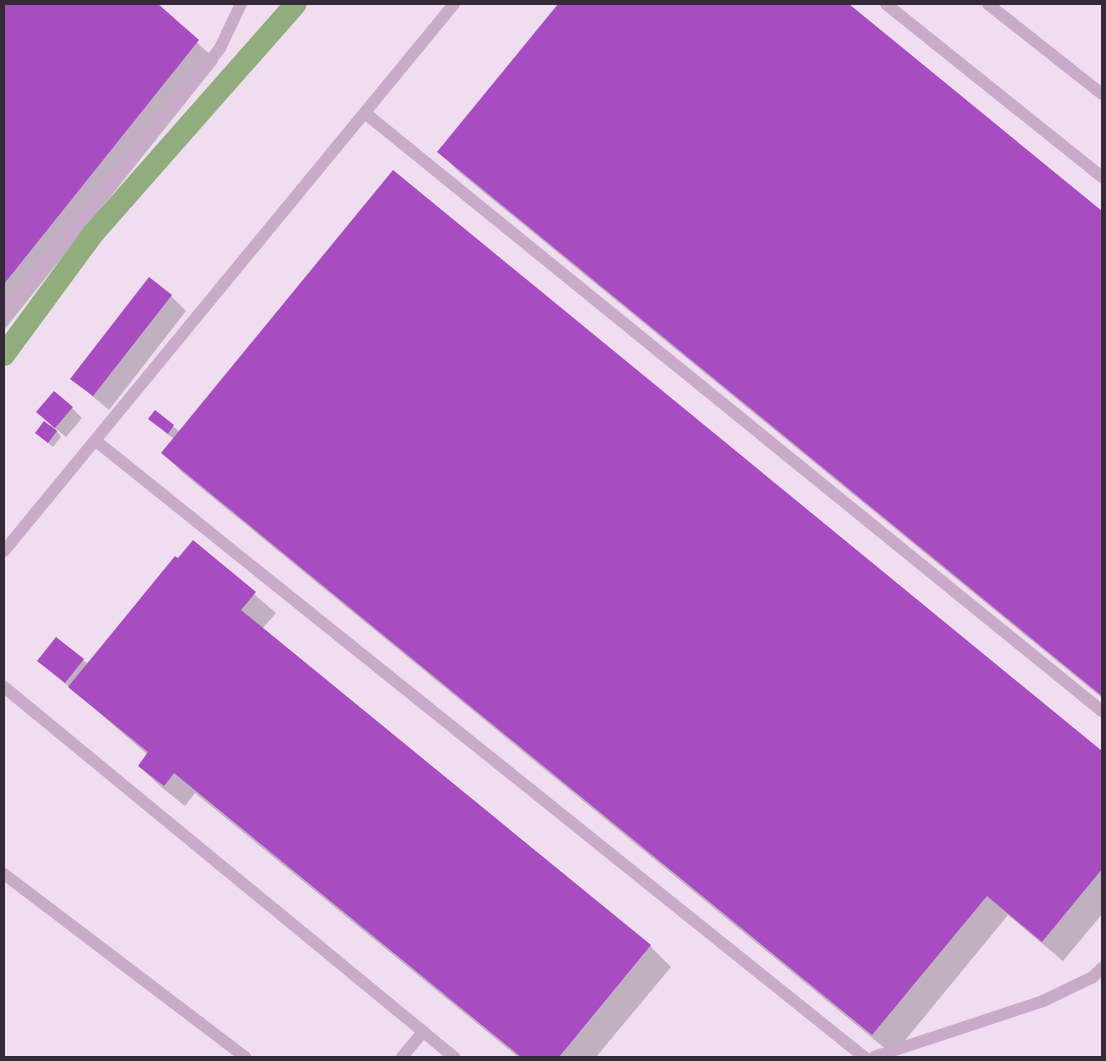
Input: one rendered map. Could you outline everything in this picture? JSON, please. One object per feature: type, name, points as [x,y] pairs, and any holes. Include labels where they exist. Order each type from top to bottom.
[{"type":"lane","points":[[4,314],[220,48],[241,4]]},
{"type":"lane","points":[[4,551],[454,4]]},
{"type":"lane","points":[[886,4],[1102,177]]},
{"type":"lane","points":[[988,4],[1102,94]]},
{"type":"lane","points":[[365,113],[1102,711]]},
{"type":"lane","points":[[96,441],[864,1057]]},
{"type":"lane","points":[[4,687],[454,1057]]},
{"type":"lane","points":[[4,874],[245,1057]]},
{"type":"lane","points":[[874,1057],[1043,1001],[1093,977],[1102,968]]},
{"type":"lane","points":[[402,1057],[424,1032]]},
{"type":"building","points":[[4,4],[158,4],[199,40],[4,284]]},
{"type":"building","points":[[558,4],[849,4],[1102,211],[1102,696],[437,152]]},
{"type":"building","points":[[393,170],[1102,751],[1102,869],[1042,942],[987,896],[872,1035],[161,453]]},
{"type":"building","points":[[149,277],[172,295],[93,396],[70,379]]},
{"type":"building","points":[[54,391],[73,407],[55,428],[36,412]]},
{"type":"building","points":[[155,410],[174,425],[168,434],[148,419]]},
{"type":"building","points":[[44,421],[57,431],[48,443],[35,433]]},
{"type":"building","points":[[193,540],[256,592],[241,610],[651,945],[559,1057],[521,1057],[174,773],[164,786],[138,766],[148,752],[68,687],[175,556],[178,558]]},
{"type":"building","points":[[56,637],[84,659],[65,683],[37,661]]},
{"type":"waterway","points":[[4,355],[92,235],[296,4]]}]
